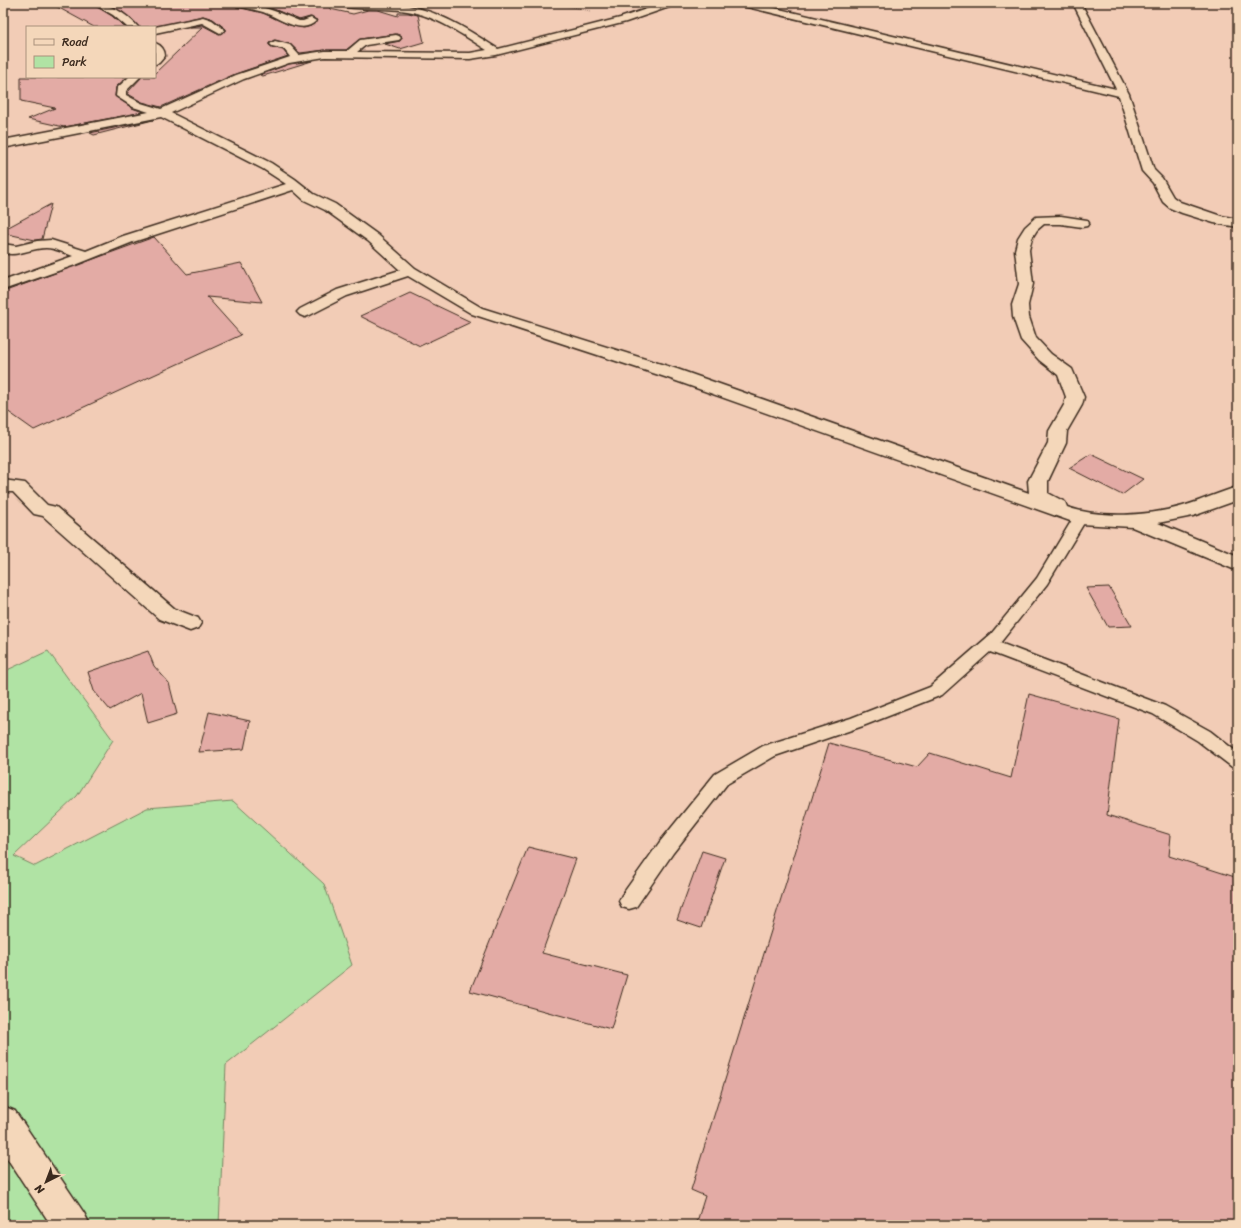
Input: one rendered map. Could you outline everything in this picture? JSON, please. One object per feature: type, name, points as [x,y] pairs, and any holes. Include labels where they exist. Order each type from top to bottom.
[{"type":"street","points":[[96,3],[116,13],[132,26]]},
{"type":"street","points":[[330,7],[340,3],[352,6],[407,8],[429,14],[474,37],[496,52]]},
{"type":"street","points":[[3,144],[162,113],[240,77],[296,58],[325,54],[391,56],[444,54],[470,56],[496,52],[623,20],[672,3]]},
{"type":"street","points":[[743,3],[1124,94]]},
{"type":"street","points":[[1077,3],[1124,94],[1148,171],[1158,181],[1168,199],[1175,205],[1187,210],[1219,220],[1238,223]]},
{"type":"street","points":[[234,7],[245,6],[266,10],[301,24],[311,21]]},
{"type":"street","points":[[156,30],[203,20],[214,16]]},
{"type":"street","points":[[203,20],[209,22],[220,30]]},
{"type":"street","points":[[350,54],[363,42],[396,38]]},
{"type":"street","points":[[287,47],[297,39]]},
{"type":"street","points":[[275,44],[287,47],[296,58]]},
{"type":"street","points":[[156,47],[160,51],[160,56],[156,60]]},
{"type":"street","points":[[134,78],[121,90],[121,96],[137,105],[162,113],[267,166],[309,197],[330,207],[373,238],[410,271],[477,311],[671,373],[1080,518],[1135,521],[1186,512],[1238,492]]},
{"type":"street","points":[[3,286],[169,225],[294,186]]},
{"type":"street","points":[[1080,518],[1039,496],[1038,481],[1057,443],[1058,430],[1073,405],[1075,397],[1066,373],[1045,357],[1030,340],[1021,317],[1020,305],[1026,284],[1022,250],[1025,238],[1032,226],[1041,220],[1061,220],[1082,223]]},
{"type":"street","points":[[3,248],[10,251],[21,250],[37,245],[51,244],[63,246],[77,254],[86,256]]},
{"type":"street","points":[[305,312],[342,293],[410,271]]},
{"type":"street","points":[[3,486],[18,487],[41,510],[49,511],[167,614],[190,623]]},
{"type":"street","points":[[1135,521],[1238,564]]},
{"type":"street","points":[[3,1122],[72,1225]]},
{"type":"lane","points":[[629,900],[666,848],[721,779],[769,751],[856,722],[936,691],[996,638],[1042,581],[1080,518]]},
{"type":"lane","points":[[988,645],[1159,710],[1204,736],[1238,762]]},
{"type":"green space","points":[[48,651],[113,740],[77,796],[14,856],[35,866],[147,808],[233,801],[324,884],[352,965],[226,1065],[219,1225],[3,1225],[3,672]]},
{"type":"building","points":[[50,3],[91,3],[112,16],[124,26],[92,26]]},
{"type":"building","points":[[103,3],[230,3],[232,6],[263,13],[289,25],[304,28],[311,26],[317,20],[310,17],[299,20],[274,9],[250,3],[329,3],[330,9],[353,14],[368,10],[378,10],[398,16],[398,13],[418,15],[424,42],[400,49],[385,44],[400,41],[402,37],[396,34],[360,39],[346,50],[325,50],[300,53],[290,44],[274,40],[269,43],[269,45],[283,50],[288,56],[235,74],[161,107],[142,102],[128,94],[128,92],[141,78],[156,78],[156,72],[203,27],[190,27],[202,25],[219,34],[226,31],[226,29],[213,19],[203,16],[156,27],[138,26],[123,12]]},
{"type":"building","points":[[312,61],[263,76],[260,75],[289,64]]},
{"type":"building","points":[[21,77],[126,78],[116,87],[115,96],[132,108],[143,112],[64,127],[28,119],[55,108],[21,101]]},
{"type":"building","points":[[152,120],[94,135],[90,133]]},
{"type":"building","points":[[51,204],[42,239],[35,240],[3,233],[3,230]]},
{"type":"building","points":[[154,237],[187,274],[241,263],[262,302],[207,297],[241,335],[34,430],[3,408],[3,292]]},
{"type":"building","points":[[410,293],[471,322],[420,346],[360,316]]},
{"type":"building","points":[[1091,454],[1143,479],[1122,495],[1069,468]]},
{"type":"building","points":[[1109,587],[1132,626],[1108,627],[1086,588]]},
{"type":"building","points":[[148,651],[154,666],[169,683],[177,714],[148,723],[141,693],[110,710],[94,691],[88,672]]},
{"type":"building","points":[[1029,694],[1119,719],[1107,815],[1171,835],[1169,856],[1238,878],[1238,1225],[696,1225],[705,1196],[691,1190],[829,743],[917,767],[930,753],[1011,778]]},
{"type":"building","points":[[209,712],[250,721],[244,749],[199,752]]},
{"type":"building","points":[[528,847],[576,859],[542,953],[627,975],[611,1029],[470,991]]},
{"type":"building","points":[[702,851],[725,858],[701,928],[677,920]]}]
